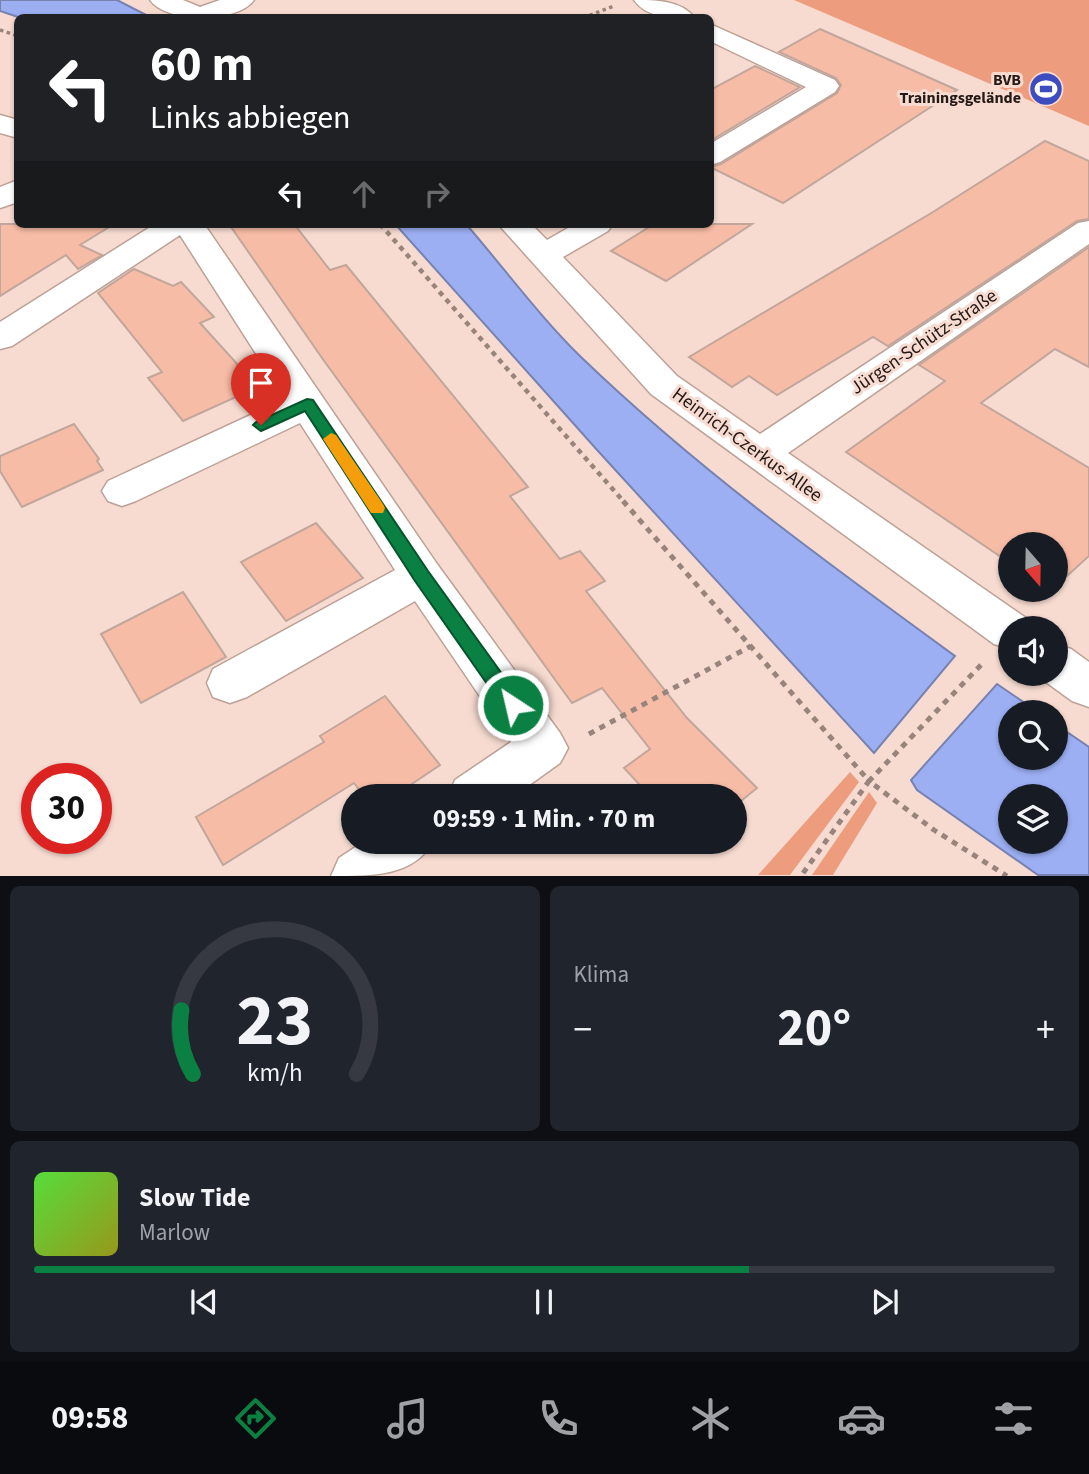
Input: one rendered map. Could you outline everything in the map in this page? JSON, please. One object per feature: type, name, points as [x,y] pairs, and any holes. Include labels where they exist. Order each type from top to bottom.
[{"type":"street","points":[[162,0],[198,14]]},
{"type":"street","points":[[208,14],[242,0]]},
{"type":"street","points":[[646,0],[675,14]]},
{"type":"street","points":[[714,33],[826,86],[714,154]]},
{"type":"street","points":[[0,338],[170,228]]},
{"type":"street","points":[[191,228],[422,576],[543,748],[490,784]]},
{"type":"street","name":"Heinrich-Czerkus-Allee","points":[[518,228],[664,385],[759,454],[998,641]]},
{"type":"street","points":[[544,256],[590,228]]},
{"type":"street","name":"Jürgen-Schütz-Straße","points":[[759,454],[1089,230]]},
{"type":"street","points":[[122,491],[307,404]]},
{"type":"street","points":[[230,683],[422,576]]},
{"type":"street","points":[[358,876],[390,854]]},
{"type":"path","points":[[593,14],[619,4]]},
{"type":"path","points":[[384,228],[869,780],[934,830],[1007,876]]},
{"type":"path","points":[[801,876],[869,780],[998,645]]},
{"type":"path","points":[[543,748],[577,740],[751,646]]},
{"type":"shaded area","name":"BVB Trainingsgelände","points":[[794,0],[1089,0],[1089,126]]},
{"type":"shaded area","points":[[850,772],[859,782],[790,875],[758,875]]},
{"type":"shaded area","points":[[869,792],[877,803],[833,875],[812,875]]},
{"type":"water","points":[[0,0],[117,0],[144,14],[14,16],[0,11]]},
{"type":"water","points":[[399,228],[469,228],[551,326],[625,398],[763,513],[955,656],[874,753]]},
{"type":"water","points":[[997,684],[1020,700],[998,700],[998,770],[1068,770],[1068,733],[1089,747],[1089,875],[1038,875],[1008,854],[1068,854],[1068,784],[998,784],[998,847],[917,790],[911,780]]},
{"type":"building","points":[[820,29],[957,90],[783,203],[714,169],[714,166],[837,93],[841,85],[836,78],[779,52]]},
{"type":"building","points":[[755,66],[800,87],[714,139],[714,88]]},
{"type":"building","points":[[1045,141],[1089,161],[1089,219],[1077,221],[888,346],[873,337],[777,395],[749,376],[732,387],[689,357],[933,212]]},
{"type":"building","points":[[0,224],[14,224],[14,228],[108,228],[80,245],[102,255],[78,269],[66,255],[0,296]]},
{"type":"building","points":[[714,224],[752,224],[666,281],[611,251],[648,228],[714,228]]},
{"type":"building","points":[[232,228],[297,228],[330,270],[346,265],[528,487],[510,496],[560,559],[580,551],[605,581],[586,591],[687,718],[757,788],[747,796],[747,784],[639,784],[624,768],[650,749],[602,688],[572,703],[322,358]]},
{"type":"building","points":[[1089,247],[1089,367],[1055,349],[981,403],[1089,468],[1089,556],[1068,575],[1068,532],[998,532],[998,555],[846,452],[945,381],[919,365]]},
{"type":"building","points":[[134,269],[173,286],[181,282],[214,317],[200,323],[258,387],[183,421],[148,378],[162,372],[98,293]]},
{"type":"building","points":[[74,424],[99,459],[97,461],[103,470],[22,507],[0,471],[0,456]]},
{"type":"building","points":[[316,523],[363,578],[286,621],[241,562]]},
{"type":"building","points":[[183,592],[226,657],[141,703],[101,634]]},
{"type":"building","points":[[385,696],[440,765],[412,784],[341,784],[341,791],[223,865],[196,817],[324,742],[320,736]]},
{"type":"slow traffic","points":[[331,439],[377,508]]},
{"type":"place","name":"BVB Trainingsgelände","points":[[1046,89]]},
{"type":"route","points":[[261,425],[307,404],[422,576],[513,705]]}]
